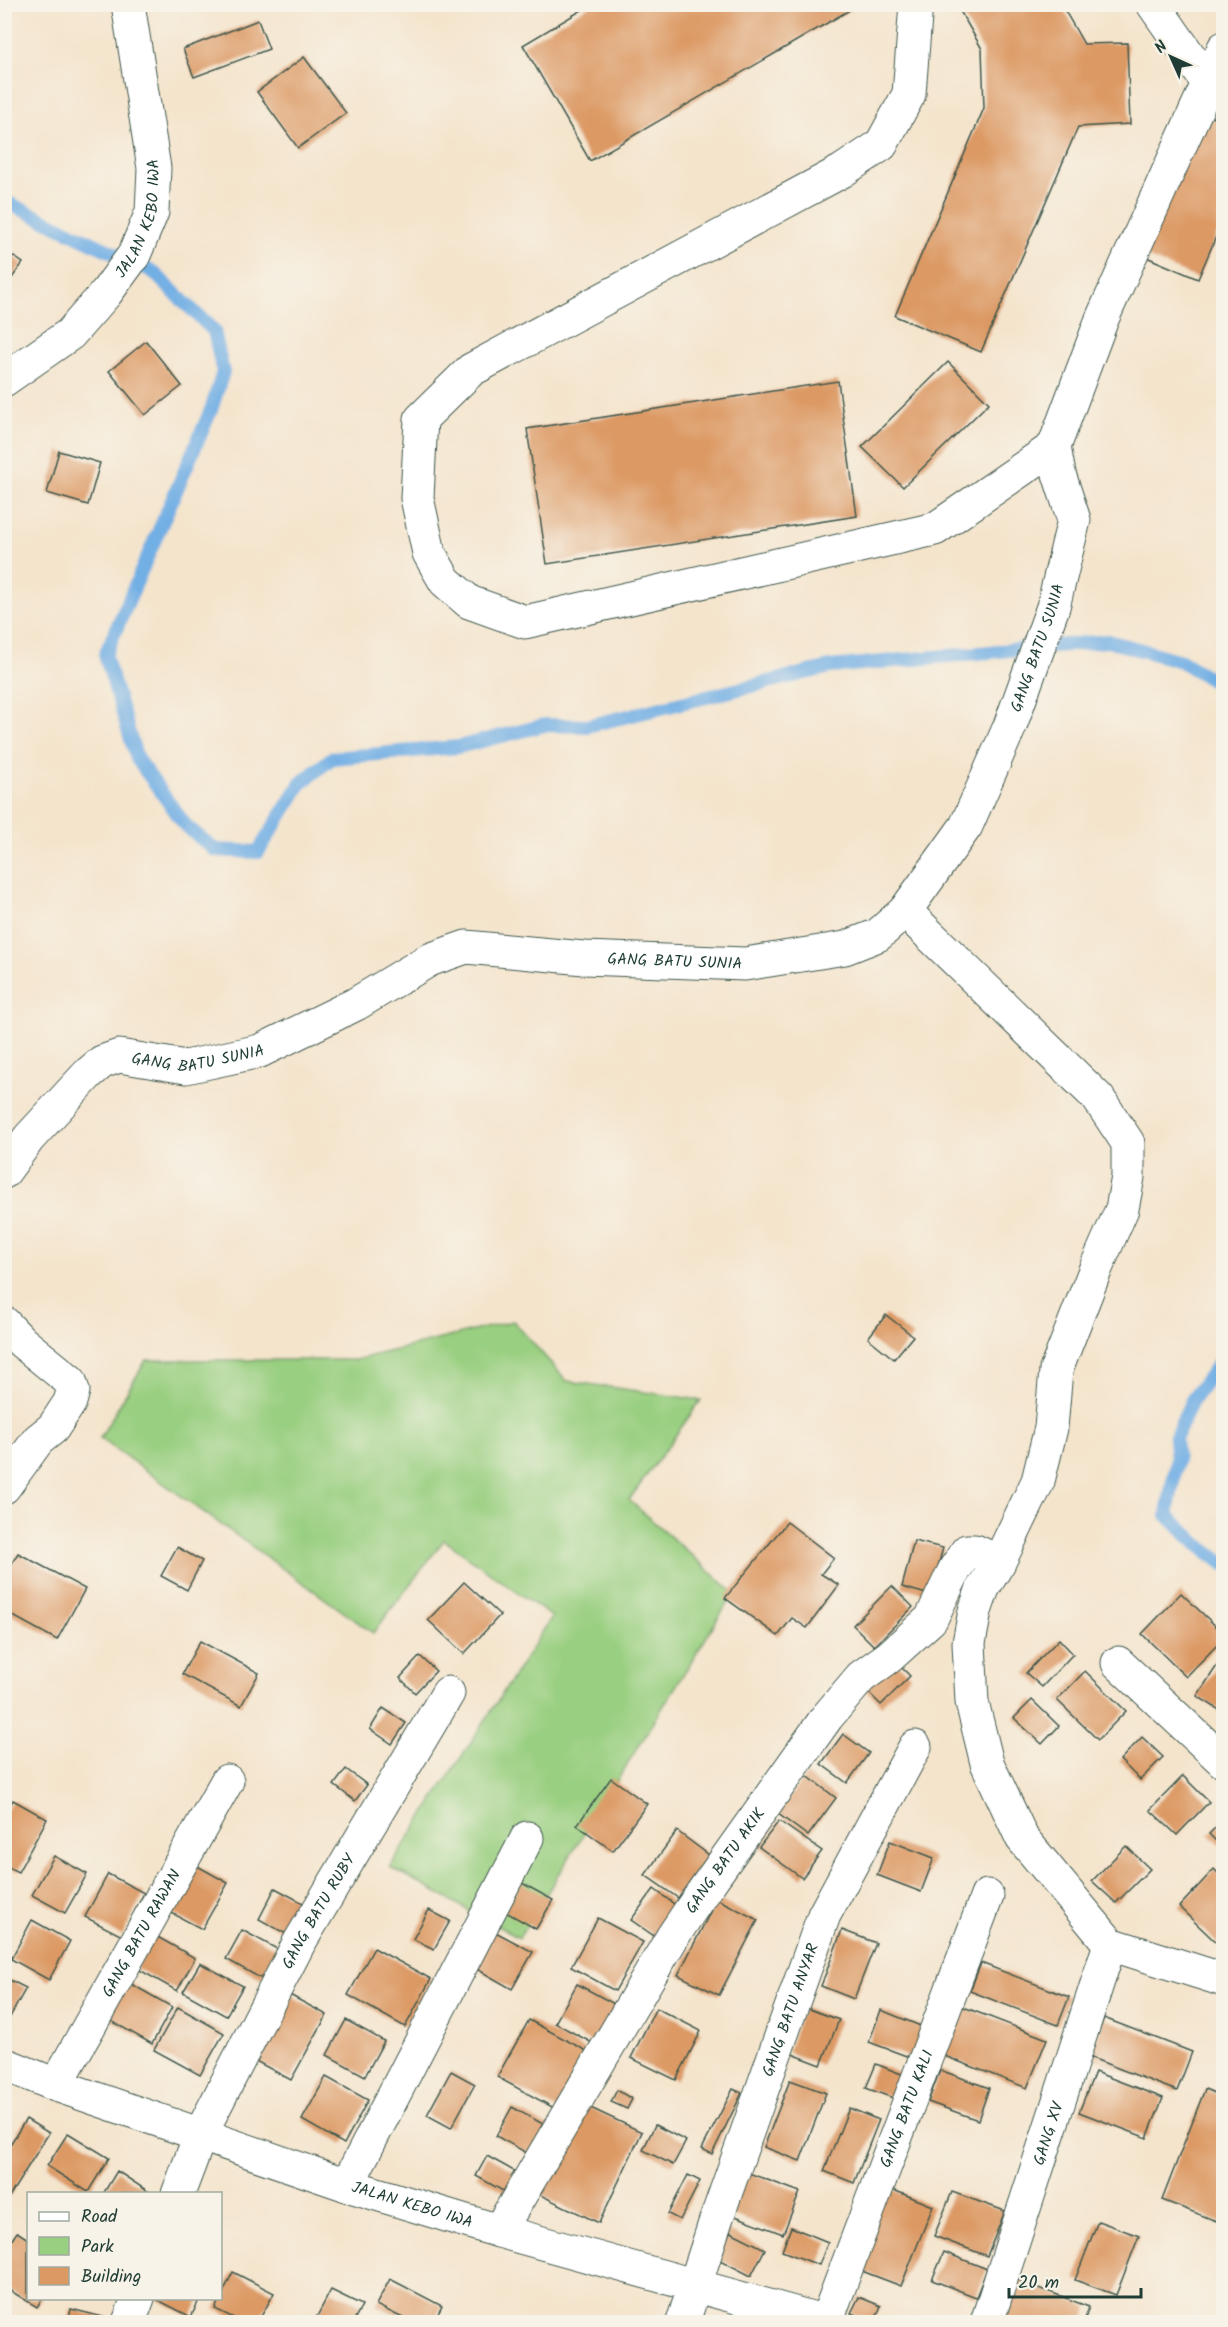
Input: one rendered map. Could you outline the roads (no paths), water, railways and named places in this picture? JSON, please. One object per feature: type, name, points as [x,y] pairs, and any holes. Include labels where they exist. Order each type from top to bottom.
[{"type":"street","name":"JALAN KEBO IWA","points":[[9,370],[70,334],[106,293],[134,255],[152,212],[154,168],[128,4]]},
{"type":"street","points":[[916,4],[909,94],[881,145],[842,171],[471,370],[421,419],[417,498],[429,553],[445,581],[469,602],[525,622],[935,529],[1054,447],[1102,320],[1224,48]]},
{"type":"street","points":[[1153,4],[1208,83]]},
{"type":"street","name":"GANG BATU SUNIA","points":[[4,1172],[28,1138],[102,1062],[119,1056],[186,1067],[260,1052],[356,1004],[429,960],[466,947],[584,958],[745,964],[845,948],[878,935],[905,910],[966,826],[1010,726],[1053,607],[1074,520],[1059,474],[1054,447]]},
{"type":"street","points":[[905,910],[1098,1098],[1128,1143],[1128,1177],[1122,1209],[1056,1370],[1051,1428],[1038,1481],[999,1562],[983,1588],[975,1611],[969,1643],[972,1702],[987,1763],[1022,1838],[1110,1944],[1224,1980]]},
{"type":"street","points":[[4,1323],[22,1342],[70,1381],[73,1391],[70,1402],[53,1428],[38,1440],[4,1486]]},
{"type":"street","name":"GANG BATU AKIK","points":[[499,2230],[673,1936],[826,1717],[861,1677],[889,1657],[931,1618],[955,1569],[967,1551],[975,1551],[999,1562]]},
{"type":"street","points":[[1118,1663],[1224,1762]]},
{"type":"street","name":"GANG BATU RUBY","points":[[178,2192],[201,2133],[299,1943],[448,1693]]},
{"type":"street","name":"GANG BATU ANYAR","points":[[683,2322],[717,2217],[824,1915],[915,1747]]},
{"type":"street","name":"GANG BATU RAWAN","points":[[56,2085],[227,1781]]},
{"type":"street","points":[[347,2185],[528,1838]]},
{"type":"street","name":"GANG BATU KALI","points":[[826,2322],[987,1896]]},
{"type":"street","name":"GANG XV","points":[[987,2322],[1110,1944]]},
{"type":"street","name":"JALAN KEBO IWA","points":[[4,2064],[56,2085],[347,2185],[826,2322]]},
{"type":"street","points":[[129,2322],[137,2300]]},
{"type":"waterway","points":[[4,201],[152,271],[214,331],[223,372],[211,410],[105,655],[137,759],[186,826],[215,850],[258,852],[301,783],[332,758],[458,747],[545,725],[587,726],[830,667],[1108,641],[1181,661],[1224,689]]},
{"type":"waterway","points":[[1224,1356],[1192,1400],[1175,1439],[1177,1459],[1167,1515],[1196,1543],[1224,1564]]}]
